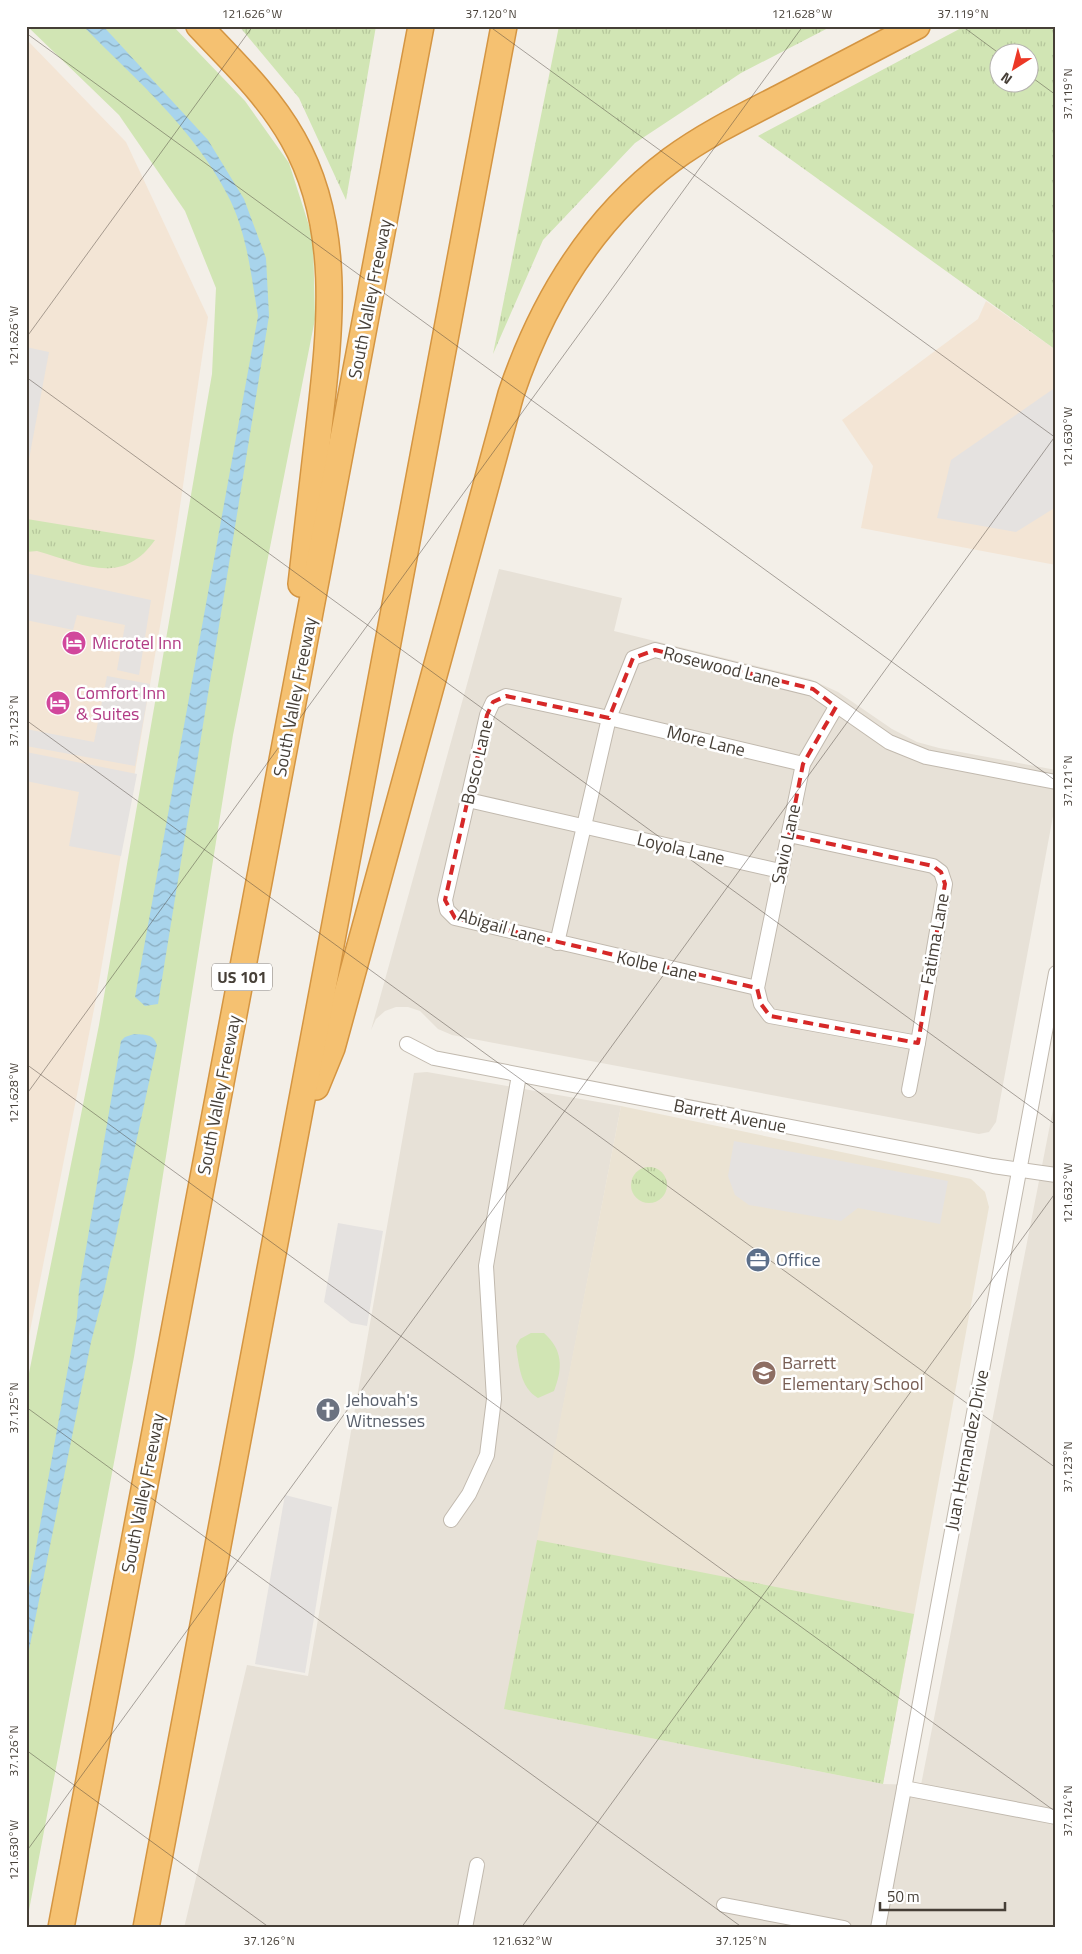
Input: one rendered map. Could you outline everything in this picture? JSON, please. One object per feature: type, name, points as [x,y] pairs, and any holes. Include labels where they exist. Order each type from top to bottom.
[{"type":"highway","points":[[199,26],[256,86],[279,115],[294,140],[314,188],[322,217],[329,274],[330,305],[326,365],[277,792]]},
{"type":"highway","name":"South Valley Freeway","points":[[61,1928],[421,26]]},
{"type":"highway","points":[[146,1928],[504,26]]},
{"type":"highway","points":[[296,1133],[332,1048],[511,394],[532,338],[544,313],[588,242],[626,201],[670,161],[718,130],[917,26]]},
{"type":"street","name":"Rosewood Lane","points":[[557,943],[582,826],[609,718],[633,658],[655,650],[813,689],[889,742],[926,757],[1056,782]]},
{"type":"street","name":"Bosco Lane","points":[[447,910],[445,900],[487,715],[493,702],[506,696],[609,718]]},
{"type":"street","name":"Savio Lane","points":[[758,988],[803,764],[836,706]]},
{"type":"street","name":"More Lane","points":[[609,718],[803,764]]},
{"type":"street","name":"Loyola Lane","points":[[468,800],[780,871]]},
{"type":"street","name":"Fatima Lane","points":[[788,835],[933,866],[941,872],[945,884],[909,1090]]},
{"type":"street","name":"Abigail Lane","points":[[447,910],[455,918],[557,943]]},
{"type":"street","name":"Kolbe Lane","points":[[557,943],[758,988]]},
{"type":"street","name":"Juan Hernandez Drive","points":[[878,1928],[1056,973]]},
{"type":"street","points":[[758,988],[761,1004],[770,1016],[918,1043]]},
{"type":"street","name":"Barrett Avenue","points":[[407,1044],[434,1058],[1020,1170],[1056,1175]]},
{"type":"street","points":[[451,1520],[469,1494],[487,1455],[494,1399],[486,1266],[519,1075]]},
{"type":"street","points":[[904,1788],[1056,1817]]},
{"type":"street","points":[[465,1928],[477,1865]]},
{"type":"street","points":[[724,1905],[844,1928]]},
{"type":"highlighted area","points":[[655,650],[813,689],[836,707],[803,764],[789,835],[933,866],[941,872],[945,884],[918,1043],[770,1016],[761,1004],[757,988],[455,918],[445,900],[487,715],[493,702],[506,696],[609,718],[633,658]]},
{"type":"shaded area","points":[[26,39],[126,142],[208,317],[176,533],[96,999],[26,1351]]},
{"type":"shaded area","points":[[986,301],[1056,350],[1056,565],[861,528],[873,466],[842,420],[978,319]]},
{"type":"shaded area","points":[[26,347],[49,352],[26,475]]},
{"type":"shaded area","points":[[1056,387],[1056,507],[1016,532],[937,518],[951,460]]},
{"type":"shaded area","points":[[499,569],[622,598],[614,631],[810,679],[838,692],[892,729],[917,742],[939,748],[1056,770],[1056,800],[996,1122],[989,1132],[979,1134],[452,1035],[438,1029],[420,1011],[408,1007],[396,1007],[385,1011],[376,1019],[371,1030]]},
{"type":"shaded area","points":[[26,573],[151,600],[139,675],[117,670],[125,625],[77,615],[73,630],[26,620]]},
{"type":"shaded area","points":[[107,676],[150,684],[135,766],[26,746],[26,729],[94,742]]},
{"type":"shaded area","points":[[26,752],[137,774],[121,856],[69,846],[79,792],[26,781]]},
{"type":"shaded area","points":[[427,1072],[621,1106],[505,1709],[883,1784],[921,1785],[1056,1094],[1056,1928],[184,1928],[247,1665],[308,1676],[414,1073]]},
{"type":"shaded area","name":"Barrett Elementary School","points":[[621,1106],[971,1179],[985,1192],[989,1207],[883,1784],[504,1709]]},
{"type":"shaded area","points":[[734,1141],[948,1181],[940,1224],[858,1208],[841,1221],[749,1205],[735,1195],[728,1176]]},
{"type":"shaded area","points":[[338,1223],[383,1231],[367,1326],[351,1323],[324,1302]]},
{"type":"shaded area","points":[[285,1495],[332,1507],[305,1673],[255,1664]]},
{"type":"green space","points":[[27,26],[173,26],[245,101],[289,163],[313,238],[315,319],[233,735],[134,1357],[26,1926],[26,1388],[99,1025],[212,374],[216,288],[185,211],[119,115]]},
{"type":"green space","points":[[239,26],[376,26],[346,200],[299,98]]},
{"type":"green space","points":[[559,26],[832,26],[741,73],[635,143],[543,240],[493,354]]},
{"type":"green space","points":[[965,26],[1056,26],[1056,350],[758,136]]},
{"type":"green space","points":[[27,519],[155,540],[142,554],[129,563],[115,568],[86,566],[37,551],[26,552]]},
{"type":"green space","points":[[649,1167],[661,1173],[667,1185],[661,1197],[649,1203],[637,1197],[631,1185],[637,1173]]},
{"type":"green space","points":[[531,1333],[544,1333],[550,1339],[558,1353],[560,1367],[554,1391],[538,1398],[527,1388],[521,1375],[516,1346],[520,1339]]},
{"type":"green space","points":[[537,1540],[914,1614],[883,1784],[504,1709]]},
{"type":"water","points":[[83,26],[103,26],[208,140],[244,199],[266,258],[269,316],[158,1004],[145,1006],[135,997],[258,316],[244,238],[234,208],[213,170],[180,126]]},
{"type":"water","points":[[134,1034],[151,1037],[157,1045],[103,1296],[91,1342],[29,1650],[26,1683],[26,1604],[77,1317],[79,1290],[121,1041],[125,1037]]},
{"type":"place","name":"Microtel Inn","points":[[74,643]]},
{"type":"place","name":"Comfort Inn & Suites","points":[[58,703]]},
{"type":"place","name":"Office","points":[[758,1260]]},
{"type":"place","name":"Barrett Elementary School","points":[[764,1373]]},
{"type":"place","name":"Jehovah's Witnesses","points":[[328,1410]]}]
